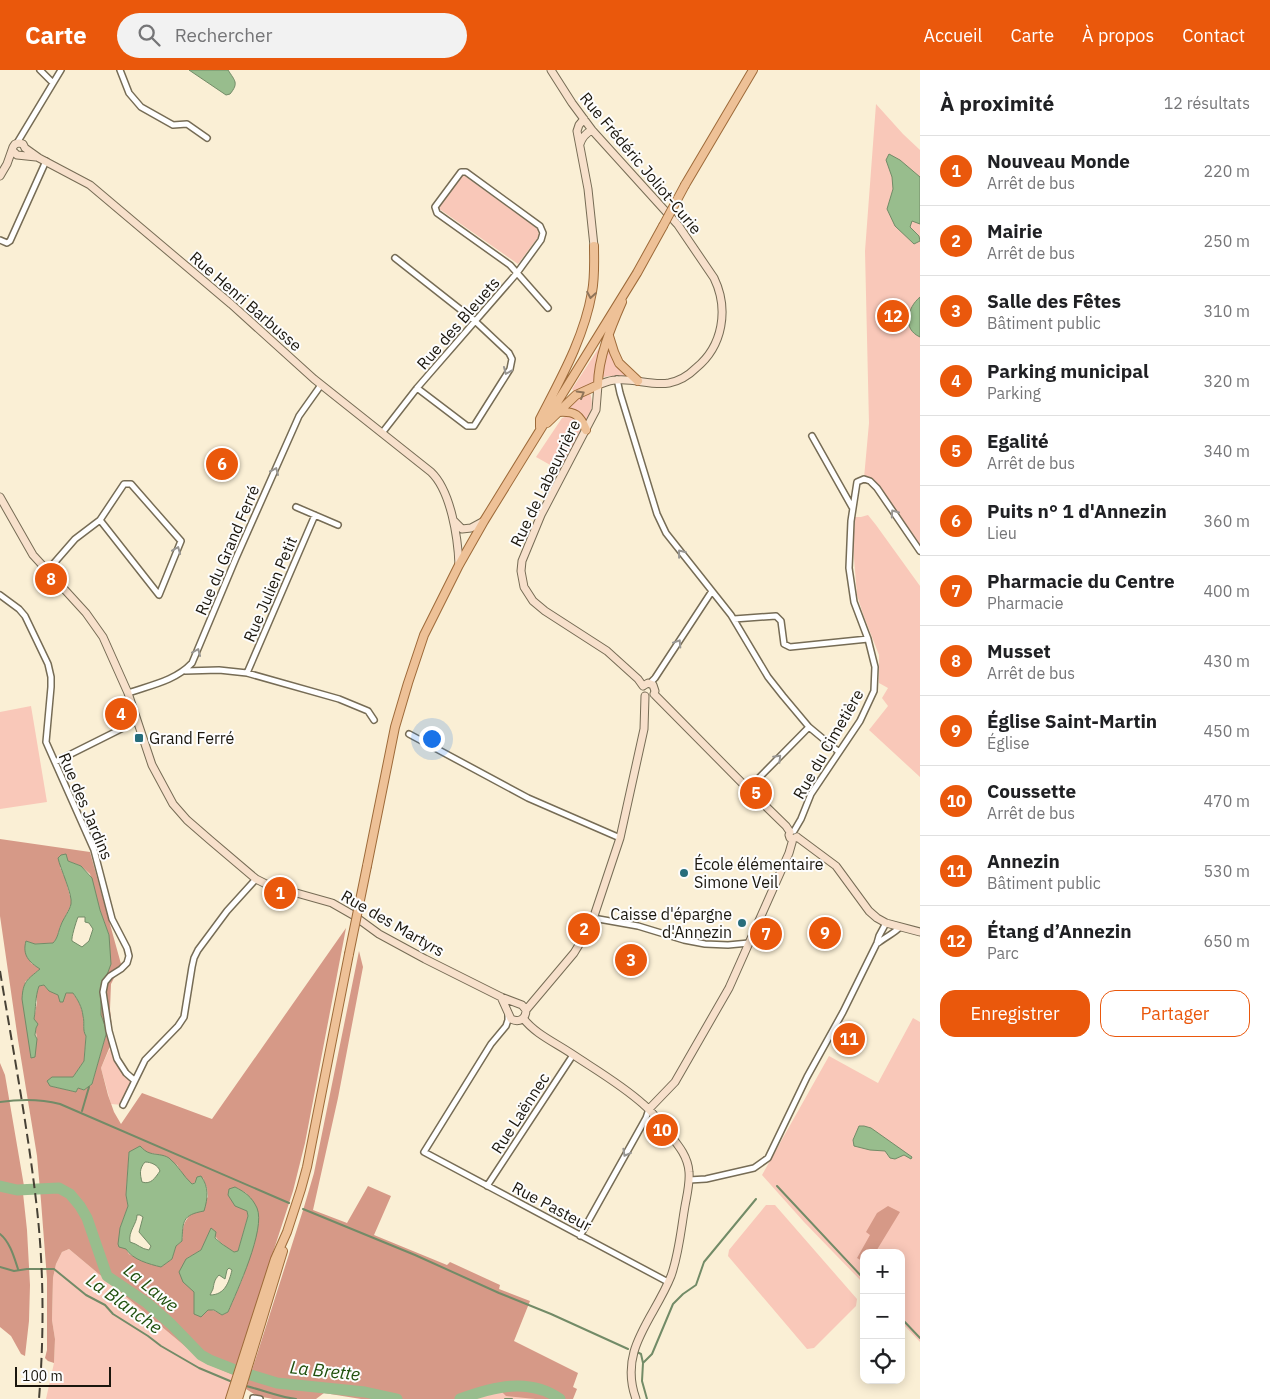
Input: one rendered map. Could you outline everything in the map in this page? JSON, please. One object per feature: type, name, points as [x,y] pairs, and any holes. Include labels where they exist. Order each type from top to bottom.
[{"type":"main road","points":[[238,1399],[307,1167],[395,727],[424,635],[459,565],[484,522],[636,273],[753,70]]},
{"type":"main road","points":[[540,429],[540,419],[570,362],[588,312],[592,290],[594,246]]},
{"type":"main road","points":[[540,429],[576,395],[598,385],[599,365],[613,322],[636,273]]},
{"type":"main road","points":[[609,336],[619,362],[638,381]]},
{"type":"main road","points":[[559,412],[570,412],[580,417],[586,430]]},
{"type":"main road","points":[[230,1399],[275,1259],[287,1232]]},
{"type":"street","points":[[40,70],[53,83]]},
{"type":"street","points":[[0,176],[7,164],[17,154],[24,153],[22,145],[26,129],[61,70]]},
{"type":"street","points":[[120,70],[129,93],[141,107],[173,125],[188,124],[208,138]]},
{"type":"street","name":"Rue Frédéric Joliot-Curie","points":[[551,70],[592,130],[678,225],[714,278],[721,296],[722,328],[716,343],[701,364],[684,377],[671,382],[655,384],[617,379],[598,385]]},
{"type":"street","points":[[572,102],[590,203],[594,246]]},
{"type":"street","points":[[577,131],[584,119]]},
{"type":"street","points":[[580,144],[584,135],[592,130]]},
{"type":"street","points":[[17,154],[13,147],[22,145]]},
{"type":"street","name":"Rue Henri Barbusse","points":[[22,145],[90,185],[231,304],[321,385],[431,472],[442,486],[453,520],[458,541],[459,565]]},
{"type":"street","name":"Rue Henri Barbusse","points":[[17,154],[43,159]]},
{"type":"street","points":[[0,240],[7,243],[10,242],[43,159]]},
{"type":"street","points":[[517,273],[541,240],[542,229],[466,172],[461,172],[436,207],[437,212],[510,265],[517,273],[548,308]]},
{"type":"street","points":[[395,258],[475,321],[509,352],[512,359],[510,369],[474,426],[467,426],[417,388]]},
{"type":"street","name":"Rue des Bleuets","points":[[382,433],[417,388],[517,273]]},
{"type":"street","points":[[617,379],[619,392],[660,520],[666,533],[734,620],[768,677],[809,727],[839,752]]},
{"type":"street","name":"Rue du Grand Ferré","points":[[185,671],[192,663],[299,416],[321,385]]},
{"type":"street","name":"Rue de Labeuvrière","points":[[598,385],[596,410],[541,515],[522,561],[521,571],[524,587],[533,601],[545,611],[607,651],[646,684]]},
{"type":"street","points":[[812,436],[852,507]]},
{"type":"street","name":"Rue du Cimetière","points":[[794,835],[811,794],[864,713],[874,690],[874,667],[868,639],[854,602],[849,568],[852,507],[857,482],[864,479],[877,488],[920,551]]},
{"type":"street","points":[[48,570],[75,539],[100,520],[124,484],[131,484],[181,542],[159,595],[100,520]]},
{"type":"street","name":"Rue des Martyrs","points":[[0,498],[33,555],[86,613],[103,637],[128,692],[152,765],[177,810],[256,879],[274,887],[332,903],[379,934],[416,955],[517,1003]]},
{"type":"street","points":[[296,507],[338,525]]},
{"type":"street","name":"Rue Julien Petit","points":[[247,673],[315,516]]},
{"type":"street","points":[[453,520],[462,529],[471,528],[484,522]]},
{"type":"street","points":[[506,1026],[520,1020],[536,997],[574,953],[588,932],[620,838],[644,729],[645,696],[642,693],[646,684],[655,678],[712,591]]},
{"type":"street","name":"Rue des Jardins","points":[[0,595],[19,608],[25,616],[48,664],[51,687],[46,742],[94,850],[112,919],[127,948],[128,963],[110,976],[105,982],[103,992],[108,1031],[117,1059],[126,1073],[134,1080]]},
{"type":"street","points":[[734,620],[776,616],[781,621],[784,644],[790,647],[868,639]]},
{"type":"street","points":[[128,692],[174,678],[185,671],[219,670],[247,673],[338,699],[368,712],[374,720]]},
{"type":"street","points":[[646,684],[654,687],[654,694],[794,835],[836,866],[869,911],[877,918],[889,924],[920,932]]},
{"type":"street","points":[[645,696],[654,694]]},
{"type":"street","points":[[55,762],[137,721]]},
{"type":"street","points":[[748,789],[809,727]]},
{"type":"street","points":[[409,734],[528,798],[620,838]]},
{"type":"street","points":[[580,1236],[646,1118],[649,1109],[675,1082],[730,988],[789,853],[794,835]]},
{"type":"street","points":[[123,1105],[145,1060],[178,1026],[184,1016],[192,967],[198,950],[227,910],[256,879]]},
{"type":"street","points":[[593,918],[638,926],[684,940],[705,944],[728,945],[749,943]]},
{"type":"street","points":[[887,935],[889,924]]},
{"type":"street","points":[[689,1180],[706,1179],[754,1168],[768,1158],[807,1077],[878,943],[879,936],[889,924]]},
{"type":"street","points":[[878,943],[900,927]]},
{"type":"street","points":[[501,997],[511,1018],[520,1020],[644,1104],[681,1149],[687,1163],[689,1180],[676,1259],[668,1282],[642,1332],[630,1364],[631,1381],[636,1399]]},
{"type":"street","points":[[506,1026],[510,1005],[536,997]]},
{"type":"street","points":[[517,1003],[525,1007],[526,1010]]},
{"type":"street","name":"Rue Pasteur","points":[[506,1026],[491,1044],[424,1152],[668,1282]]},
{"type":"street","name":"Rue Laënnec","points":[[487,1186],[573,1055]]},
{"type":"street","points":[[253,1398],[260,1399]]},
{"type":"shaded area","points":[[189,70],[228,70],[234,80],[234,87],[230,94],[226,95]]},
{"type":"shaded area","points":[[876,104],[920,150],[920,548],[908,527],[877,485],[864,478],[869,423],[865,251]]},
{"type":"shaded area","points":[[889,154],[900,160],[920,177],[920,224],[912,221],[910,227],[919,236],[920,241],[914,244],[895,226],[887,209],[893,189],[892,177],[886,160]]},
{"type":"shaded area","points":[[462,174],[538,229],[539,236],[518,264],[438,208]]},
{"type":"shaded area","points":[[920,297],[920,337],[911,329],[908,318],[912,307]]},
{"type":"shaded area","points":[[604,340],[595,383],[575,393],[572,389]]},
{"type":"shaded area","points":[[608,342],[628,376],[599,378]]},
{"type":"shaded area","points":[[586,392],[590,393],[592,405],[585,424],[566,409],[575,398]]},
{"type":"shaded area","points":[[571,415],[578,418],[581,426],[580,435],[561,471],[536,457],[562,418]]},
{"type":"shaded area","points":[[868,515],[920,586],[920,777],[869,730],[888,706],[882,698],[888,688],[879,683],[879,655],[857,595],[853,546],[855,517]]},
{"type":"shaded area","points":[[31,706],[47,802],[0,809],[0,712]]},
{"type":"shaded area","points":[[0,839],[90,852],[121,964],[111,984],[110,1009],[113,1039],[101,1068],[114,1112],[121,1124],[142,1093],[212,1119],[346,928],[305,1143],[293,1191],[233,1375],[205,1363],[69,1249],[62,1252],[56,1264],[53,1278],[54,1363],[45,1358],[47,1350],[47,1279],[37,1156],[0,916]],"holes":[[[68,861],[81,866],[90,874],[109,935],[101,991],[101,1015],[107,1031],[92,1084],[84,1090],[78,1088],[76,1092],[50,1086],[52,1077],[73,1077],[84,1061],[86,1035],[80,1004],[73,993],[57,994],[44,985],[39,986],[34,1019],[37,1039],[31,1058],[25,982],[40,969],[31,963],[26,941],[34,944],[53,943],[72,903],[60,867]],[[129,1152],[157,1154],[177,1165],[185,1178],[192,1184],[203,1178],[208,1197],[185,1222],[182,1241],[176,1246],[172,1259],[161,1267],[147,1263],[129,1254],[126,1249],[120,1228],[128,1206],[126,1195]],[[235,1187],[246,1193],[257,1209],[255,1241],[242,1280],[228,1312],[222,1315],[209,1310],[194,1314],[194,1292],[186,1259],[201,1250],[211,1229],[223,1245],[234,1252],[238,1251],[248,1216]]]},
{"type":"shaded area","points":[[66,854],[68,861],[81,866],[92,878],[109,935],[111,964],[101,991],[101,1015],[107,1031],[92,1084],[84,1090],[78,1088],[76,1092],[50,1086],[47,1081],[52,1077],[73,1077],[84,1061],[86,1036],[82,1010],[77,998],[73,993],[66,993],[63,1002],[60,1002],[58,995],[49,991],[44,985],[39,986],[34,1019],[38,1024],[35,1035],[37,1039],[35,1057],[31,1058],[22,999],[23,988],[27,981],[40,969],[27,958],[25,950],[26,941],[35,944],[53,943],[70,906],[70,894],[58,858]],"holes":[[[78,917],[85,917],[85,922],[89,923],[93,929],[89,941],[82,947],[72,941],[72,939]]]},
{"type":"shaded area","points":[[359,951],[363,967],[338,1098],[313,1210],[347,1223],[368,1186],[391,1196],[374,1235],[447,1265],[450,1262],[500,1285],[499,1289],[530,1301],[514,1341],[578,1373],[573,1387],[577,1389],[573,1399],[535,1399],[506,1396],[500,1390],[464,1399],[361,1399],[324,1393],[316,1399],[273,1399],[257,1396],[246,1389],[314,1173]]},
{"type":"shaded area","points":[[913,1018],[920,1022],[920,1342],[905,1326],[905,1249],[860,1249],[860,1280],[762,1175],[829,1056],[878,1083]]},
{"type":"shaded area","points":[[114,1049],[132,1086],[123,1105],[111,1104],[101,1068],[109,1050]]},
{"type":"shaded area","points":[[0,1063],[5,1075],[24,1186],[30,1285],[29,1321],[25,1356],[21,1354],[11,1336],[0,1327]]},
{"type":"shaded area","points":[[859,1126],[871,1128],[912,1157],[911,1159],[904,1155],[895,1159],[890,1158],[885,1151],[854,1146],[853,1140]]},
{"type":"shaded area","points":[[140,1146],[149,1153],[167,1157],[192,1184],[195,1183],[197,1177],[201,1176],[207,1188],[204,1211],[191,1215],[185,1220],[182,1241],[176,1246],[172,1259],[161,1267],[137,1259],[126,1249],[119,1247],[118,1244],[120,1228],[128,1206],[126,1195],[129,1152]],"holes":[[[145,1162],[154,1164],[160,1171],[148,1183],[142,1182],[141,1176],[141,1169]],[[137,1215],[143,1217],[139,1232],[151,1246],[149,1250],[130,1242],[130,1234]]]},
{"type":"shaded area","points":[[235,1187],[253,1201],[259,1218],[258,1230],[244,1275],[228,1312],[222,1315],[214,1310],[208,1310],[201,1317],[194,1314],[194,1292],[183,1282],[179,1272],[186,1259],[201,1250],[211,1228],[216,1232],[215,1238],[222,1244],[234,1252],[238,1251],[248,1216],[247,1211],[235,1206],[228,1195],[229,1189]],"holes":[[[229,1268],[232,1270],[228,1283],[223,1290],[210,1295],[217,1277],[219,1275],[225,1279],[227,1270]]]},
{"type":"shaded area","points":[[766,1205],[775,1205],[857,1299],[856,1306],[814,1348],[807,1349],[728,1256],[729,1250]]},
{"type":"shaded area","points":[[888,1206],[900,1212],[877,1249],[862,1249],[870,1235],[866,1232],[877,1213]]},
{"type":"shaded area","points":[[69,1249],[205,1363],[233,1375],[227,1399],[46,1399],[54,1363],[53,1278],[56,1264],[62,1252]]},
{"type":"shaded area","points":[[500,1390],[535,1399],[464,1399]]},
{"type":"waterway","points":[[82,1111],[89,1087]]},
{"type":"waterway","points":[[0,1102],[30,1100],[60,1104],[289,1203]]},
{"type":"waterway","name":"La Lawe","points":[[0,1186],[17,1190],[59,1188],[70,1194],[87,1218],[107,1276],[147,1303],[171,1324],[201,1355],[233,1369]]},
{"type":"waterway","points":[[777,1186],[860,1275]]},
{"type":"waterway","points":[[643,1363],[652,1354],[673,1304],[696,1285],[704,1262],[756,1199]]},
{"type":"waterway","points":[[303,1209],[415,1255],[628,1349]]},
{"type":"waterway","points":[[0,1234],[9,1245],[18,1269]]},
{"type":"waterway","name":"La Blanche","points":[[0,1267],[14,1271],[54,1269],[86,1295],[105,1305],[113,1314],[161,1346],[199,1368],[230,1381]]},
{"type":"waterway","points":[[905,1322],[920,1338]]},
{"type":"waterway","points":[[637,1352],[641,1354],[643,1363],[642,1381],[647,1399]]},
{"type":"waterway","name":"La Brette","points":[[251,1375],[277,1383],[365,1392],[397,1399]]},
{"type":"waterway","name":"La Blanche","points":[[246,1386],[296,1399]]},
{"type":"waterway","name":"La Brette","points":[[460,1399],[485,1391],[511,1386],[536,1388],[560,1399]]},
{"type":"waterway","name":"La Blanche","points":[[505,1399],[512,1399]]},
{"type":"railway","points":[[0,971],[37,1209],[41,1256],[42,1304],[42,1352],[39,1399]]},
{"type":"place","name":"Étang d’Annezin","points":[[893,316]]},
{"type":"place","name":"Puits n° 1 d'Annezin","points":[[222,464]]},
{"type":"place","name":"Musset","points":[[51,579]]},
{"type":"place","name":"Parking municipal","points":[[121,714]]},
{"type":"place","name":"Grand Ferré","points":[[139,738]]},
{"type":"place","name":"Egalité","points":[[756,793]]},
{"type":"place","name":"École élémentaire Simone Veil","points":[[684,873]]},
{"type":"place","name":"Nouveau Monde","points":[[280,893]]},
{"type":"place","name":"Caisse d'épargne d'Annezin","points":[[742,923]]},
{"type":"place","name":"Mairie","points":[[584,929]]},
{"type":"place","name":"Église Saint-Martin","points":[[825,933]]},
{"type":"place","name":"Pharmacie du Centre","points":[[766,934]]},
{"type":"place","name":"Salle des Fêtes","points":[[631,960]]},
{"type":"place","name":"Annezin","points":[[849,1039]]},
{"type":"place","name":"Coussette","points":[[662,1130]]}]
